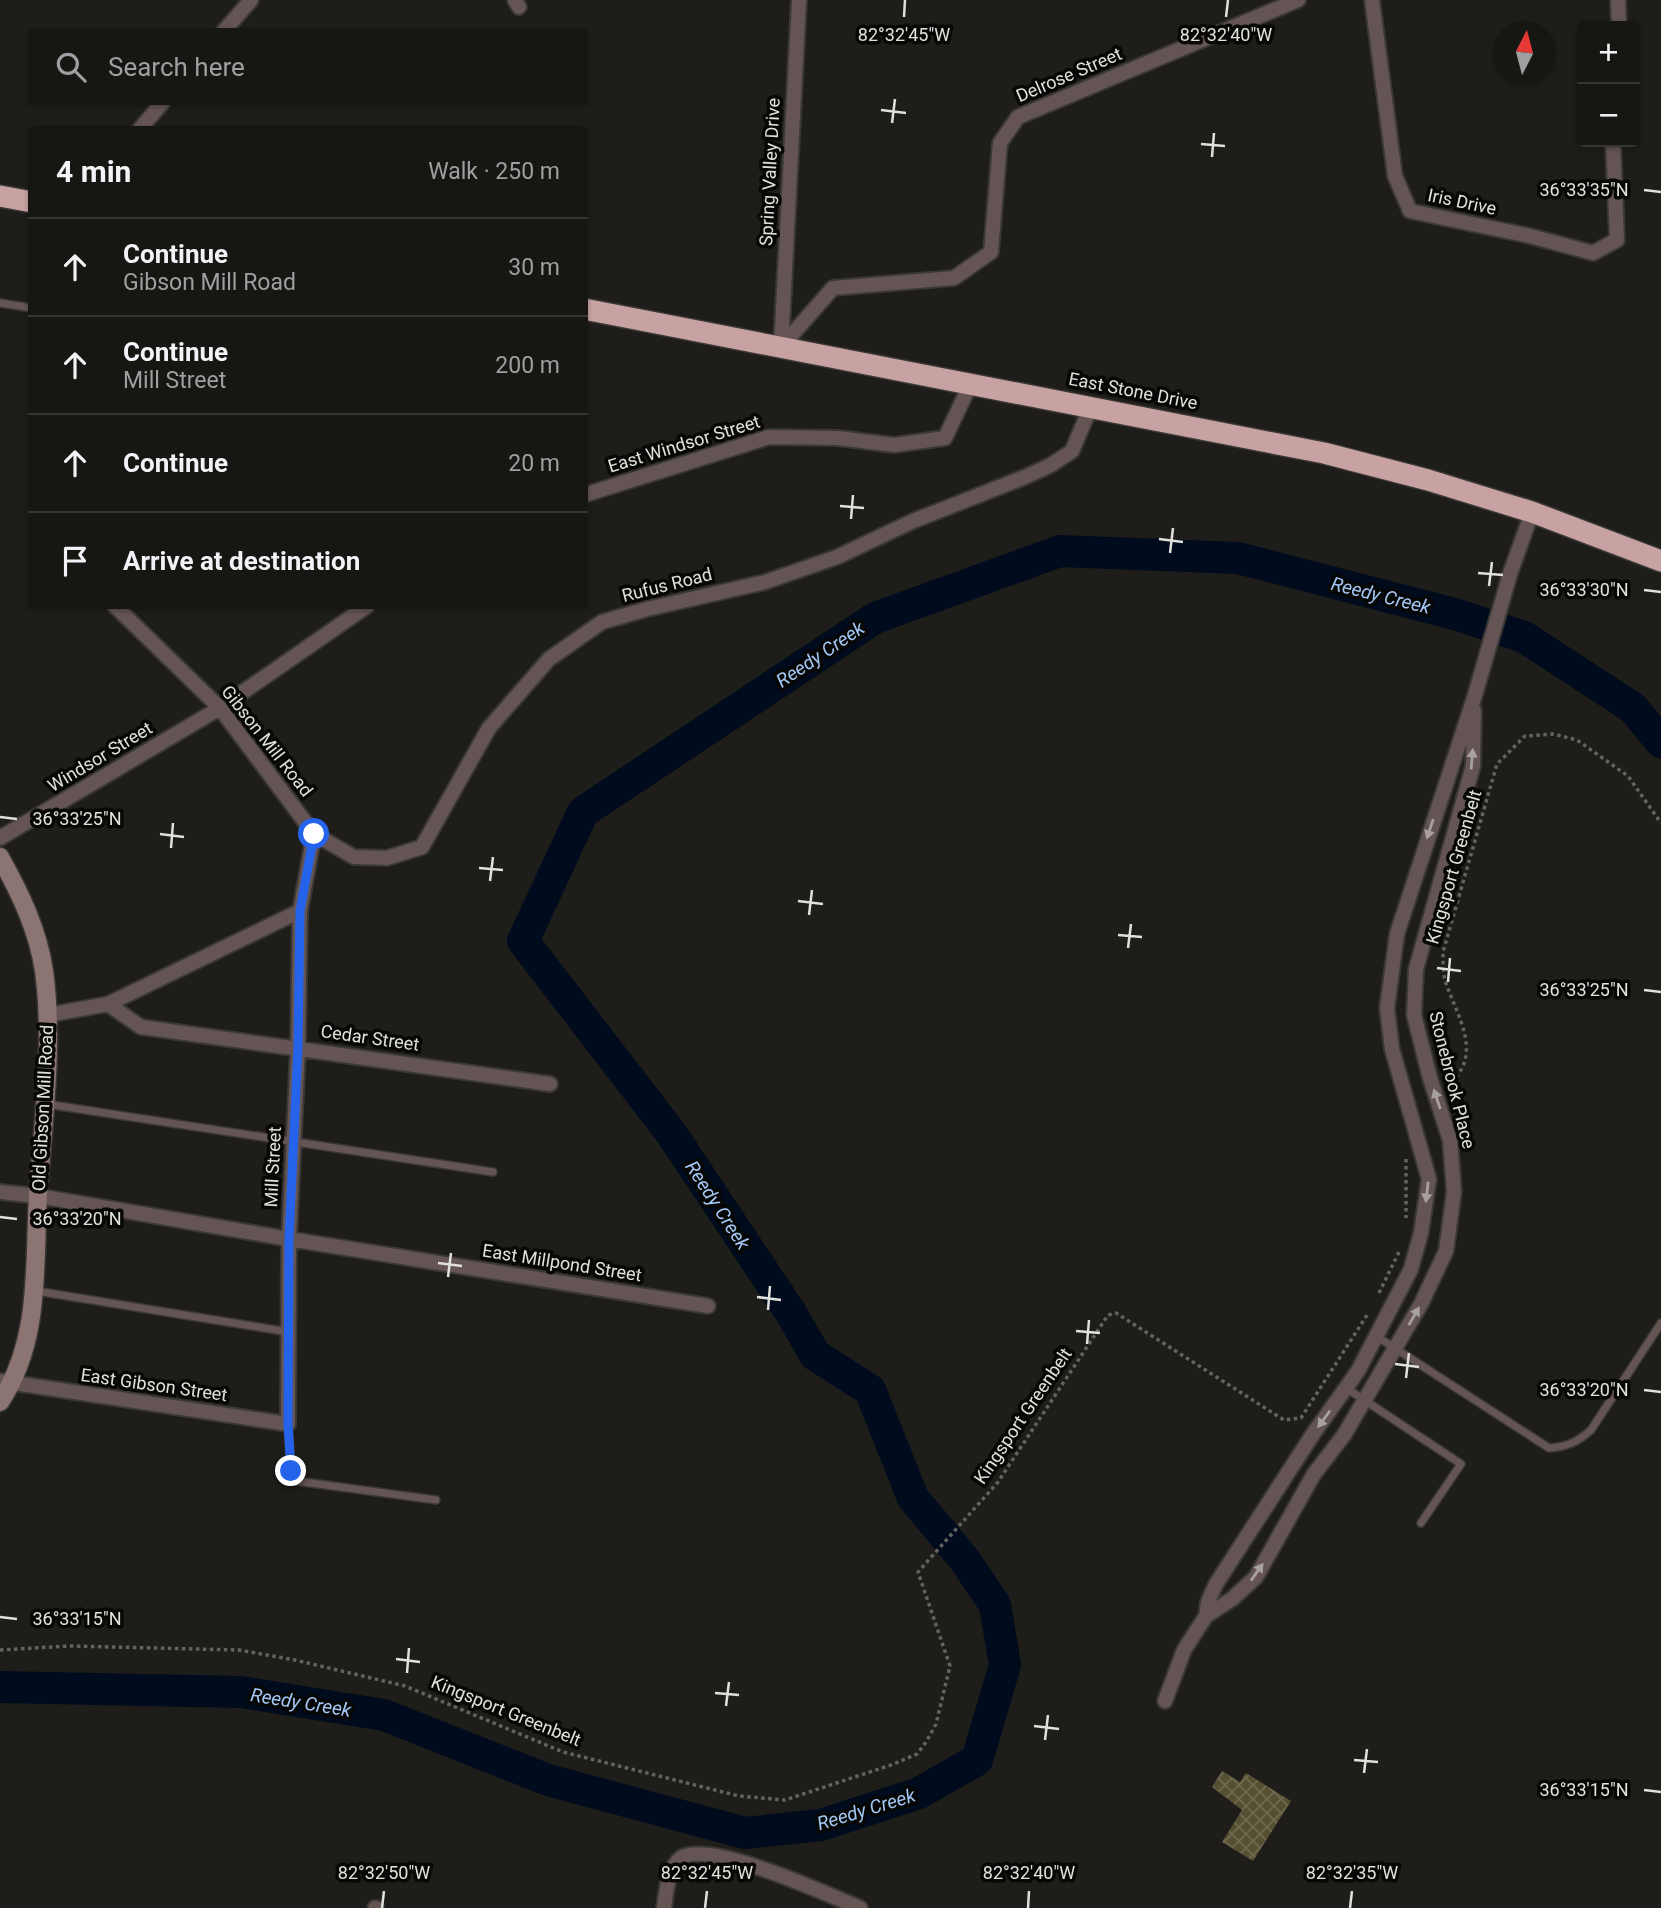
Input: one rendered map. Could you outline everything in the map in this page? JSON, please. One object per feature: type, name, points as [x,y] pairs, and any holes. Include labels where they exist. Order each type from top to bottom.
[{"type":"highway","points":[[0,196],[28,201]]},
{"type":"highway","name":"East Stone Drive","points":[[588,310],[1324,453],[1428,480],[1532,512],[1661,561]]},
{"type":"main road","name":"Old Gibson Mill Road","points":[[0,857],[33,924],[44,969],[48,1015],[35,1291],[28,1339],[6,1382],[0,1402]]},
{"type":"street","points":[[226,28],[251,0]]},
{"type":"street","name":"Spring Valley Drive","points":[[781,347],[799,0]]},
{"type":"street","name":"Delrose Street","points":[[781,347],[833,288],[954,278],[991,252],[1000,143],[1018,117],[1298,0]]},
{"type":"street","name":"Iris Drive","points":[[1373,0],[1395,176],[1410,211],[1530,236],[1593,253],[1617,240],[1613,147]]},
{"type":"street","points":[[1618,0],[1619,21]]},
{"type":"street","points":[[142,126],[160,105]]},
{"type":"street","name":"East Windsor Street","points":[[588,494],[769,437],[838,438],[894,446],[945,438],[971,383]]},
{"type":"street","name":"Rufus Road","points":[[314,834],[354,856],[387,858],[422,847],[489,727],[549,659],[602,622],[765,582],[837,557],[913,521],[1051,466],[1072,451],[1091,406]]},
{"type":"street","name":"Stonebrook Place","points":[[1206,1616],[1208,1602],[1216,1584],[1312,1434],[1358,1371],[1411,1269],[1421,1233],[1429,1179],[1392,1049],[1387,1008],[1397,934],[1532,512]]},
{"type":"street","name":"Gibson Mill Road","points":[[118,609],[220,708],[314,834]]},
{"type":"street","points":[[220,708],[363,609]]},
{"type":"street","name":"Stonebrook Place","points":[[1165,1701],[1184,1650],[1206,1616],[1232,1599],[1256,1577],[1314,1474],[1344,1435],[1421,1304],[1446,1251],[1454,1192],[1450,1140],[1414,1015],[1416,969],[1472,766],[1475,695]]},
{"type":"street","name":"Windsor Street","points":[[0,838],[220,708]]},
{"type":"street","points":[[48,1015],[108,1004],[300,911],[314,834]]},
{"type":"street","name":"Mill Street","points":[[288,1424],[289,1239],[298,1048],[300,911]]},
{"type":"street","name":"Cedar Street","points":[[108,1004],[141,1027],[550,1084]]},
{"type":"street","name":"East Millpond Street","points":[[0,1192],[708,1306]]},
{"type":"street","name":"East Gibson Street","points":[[6,1382],[288,1424]]},
{"type":"street","points":[[664,1908],[674,1866],[691,1854],[712,1854],[745,1863],[860,1908]]},
{"type":"lane","points":[[0,303],[28,307]]},
{"type":"lane","points":[[45,1103],[494,1172]]},
{"type":"lane","points":[[35,1291],[289,1332]]},
{"type":"lane","points":[[1376,1336],[1549,1448],[1563,1447],[1581,1439],[1591,1430],[1661,1323]]},
{"type":"lane","points":[[1346,1388],[1461,1464],[1421,1523]]},
{"type":"lane","points":[[288,1424],[291,1471],[296,1481],[436,1500]]},
{"type":"path","name":"Kingsport Greenbelt","points":[[1436,1096],[1455,1080],[1466,1063],[1468,1044],[1444,976],[1443,952],[1497,764],[1525,736],[1553,734],[1577,740],[1628,776],[1661,823]]},
{"type":"path","points":[[1406,1158],[1406,1223]]},
{"type":"path","points":[[1378,1296],[1400,1249]]},
{"type":"path","name":"Kingsport Greenbelt","points":[[0,1650],[69,1646],[239,1650],[295,1660],[405,1686],[563,1752],[739,1796],[785,1800],[891,1765],[917,1754],[926,1742],[936,1724],[950,1666],[918,1572],[998,1482],[1108,1315],[1116,1313],[1284,1420],[1301,1418],[1372,1307]]},
{"type":"building","points":[[1222,1771],[1240,1782],[1246,1773],[1291,1801],[1253,1861],[1222,1842],[1242,1810],[1212,1787]]},
{"type":"waterway","name":"Reedy Creek","points":[[0,1687],[241,1692],[384,1715],[548,1780],[745,1833],[821,1825],[919,1793],[977,1760],[1005,1665],[995,1605],[964,1559],[913,1498],[870,1390],[815,1355],[791,1313],[671,1133],[523,941],[583,812],[875,618],[1060,551],[1238,558],[1458,615],[1524,637],[1633,708],[1661,742]]},
{"type":"route","points":[[291,1471],[288,1424],[289,1239],[298,1048],[300,911],[314,834]]}]
